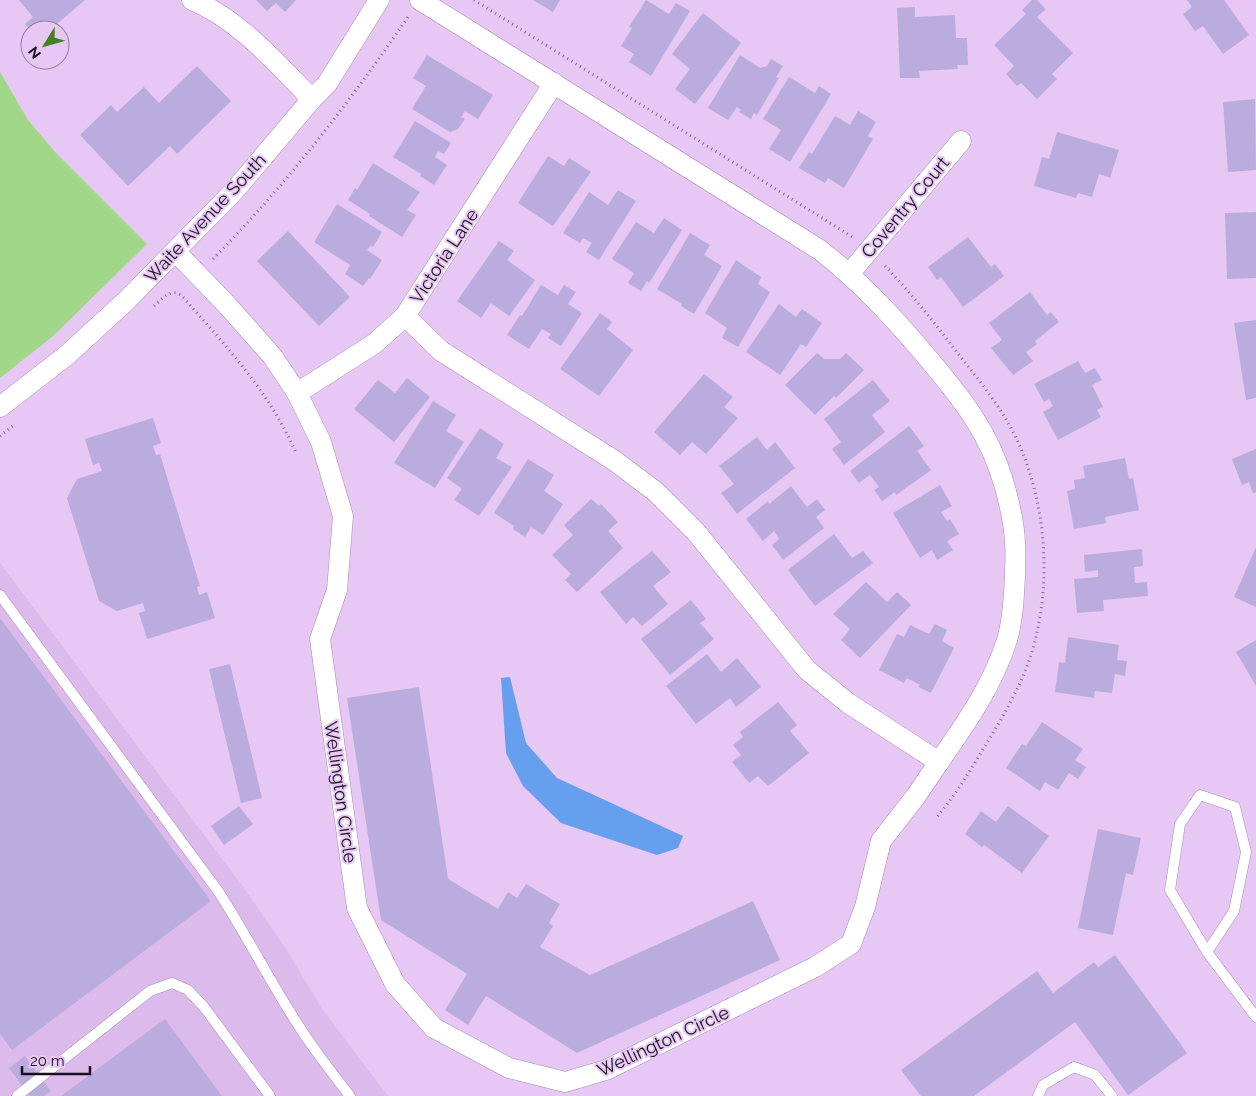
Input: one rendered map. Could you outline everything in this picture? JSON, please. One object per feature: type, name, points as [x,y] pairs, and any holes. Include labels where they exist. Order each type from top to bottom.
[{"type":"street","points":[[192,0],[204,5],[234,24],[312,99]]},
{"type":"street","name":"Waite Avenue South","points":[[0,407],[67,355],[126,301],[235,190],[327,84],[378,0]]},
{"type":"street","name":"Wellington Circle","points":[[176,252],[228,306],[273,357],[296,392],[321,442],[343,516],[337,590],[320,639],[358,908],[395,984],[434,1028],[508,1068],[565,1082],[606,1070],[815,967],[851,944],[865,907],[881,841],[916,796],[973,712],[993,677],[1008,638],[1014,591],[1015,540],[1008,499],[996,461],[976,420],[899,323],[850,273],[820,250],[554,83],[416,6]]},
{"type":"street","name":"Victoria Lane","points":[[296,392],[374,344],[405,316],[554,83]]},
{"type":"street","name":"Coventry Court","points":[[850,273],[961,141]]},
{"type":"street","points":[[405,316],[440,350],[615,461],[656,492],[696,532],[807,670],[848,703],[939,762]]},
{"type":"lane","points":[[0,595],[218,891],[243,929],[290,1012],[310,1043],[350,1096]]},
{"type":"lane","points":[[1207,952],[1234,911],[1246,852],[1234,807],[1200,795],[1180,824],[1170,890],[1207,952],[1256,1017]]},
{"type":"lane","points":[[17,1096],[150,991],[172,983],[188,990],[204,1007],[270,1096]]},
{"type":"lane","points":[[1038,1096],[1043,1085],[1074,1067],[1095,1075],[1112,1096]]},
{"type":"path","points":[[474,0],[843,230],[869,251],[908,290],[991,396],[1006,419],[1019,444],[1032,479],[1038,506],[1044,554],[1041,609],[1034,648],[1006,713],[968,775],[936,818]]},
{"type":"path","points":[[198,274],[245,226],[316,144],[416,6]]},
{"type":"path","points":[[151,309],[169,293],[179,293],[251,375],[277,414],[296,453]]},
{"type":"path","points":[[0,436],[22,419]]},
{"type":"shaded area","points":[[0,563],[244,888],[288,952],[322,1009],[388,1096],[0,1096]]},
{"type":"green space","points":[[0,72],[28,120],[56,153],[147,244],[52,337],[0,378]]},
{"type":"water","points":[[510,677],[526,743],[557,778],[683,836],[678,848],[657,855],[561,823],[523,786],[506,753],[501,678]]},
{"type":"building","points":[[19,0],[85,0],[62,20],[30,20],[33,17]]},
{"type":"building","points":[[256,0],[296,0],[285,12],[276,3],[267,11]]},
{"type":"building","points":[[533,0],[560,0],[553,12]]},
{"type":"building","points":[[646,0],[669,14],[676,3],[690,11],[651,76],[629,62],[634,54],[621,46],[632,28],[629,27]]},
{"type":"building","points":[[1032,0],[1037,0],[1046,9],[1037,17],[1073,53],[1052,74],[1057,79],[1037,99],[1021,83],[1017,86],[1006,74],[1014,66],[994,45],[1026,14],[1022,10]]},
{"type":"building","points":[[1187,0],[1224,0],[1249,35],[1223,54],[1203,26],[1195,31],[1183,14],[1192,7]]},
{"type":"building","points":[[915,7],[915,17],[955,15],[956,38],[967,38],[968,65],[957,65],[958,69],[919,71],[920,78],[900,78],[897,8]]},
{"type":"building","points":[[703,13],[741,43],[695,104],[675,89],[690,69],[672,54]]},
{"type":"building","points":[[427,55],[493,95],[478,119],[465,111],[461,117],[465,119],[458,129],[450,132],[412,109],[426,86],[413,78]]},
{"type":"building","points":[[740,55],[760,68],[767,66],[771,59],[783,66],[776,77],[779,78],[757,115],[754,113],[751,119],[739,112],[741,110],[737,107],[728,120],[708,108]]},
{"type":"building","points":[[197,66],[231,101],[177,154],[170,146],[128,186],[80,135],[111,105],[117,112],[144,87],[159,103]]},
{"type":"building","points":[[789,77],[815,93],[819,86],[831,94],[790,162],[769,149],[781,130],[763,119]]},
{"type":"building","points":[[1255,99],[1256,170],[1228,172],[1223,102]]},
{"type":"building","points":[[858,111],[876,122],[868,136],[873,139],[844,188],[828,178],[825,183],[799,168],[809,152],[812,154],[835,116],[850,125]]},
{"type":"building","points":[[415,121],[451,143],[444,154],[438,151],[435,157],[447,165],[434,185],[420,176],[421,174],[393,157]]},
{"type":"building","points":[[1057,132],[1119,150],[1110,178],[1099,174],[1092,197],[1078,193],[1076,198],[1034,186],[1042,157],[1049,159]]},
{"type":"building","points":[[548,156],[564,166],[569,158],[591,172],[553,226],[518,203]]},
{"type":"building","points":[[373,163],[420,192],[407,210],[416,215],[402,237],[348,200],[355,188],[357,190]]},
{"type":"building","points":[[618,190],[636,201],[599,260],[586,252],[592,243],[583,238],[580,243],[563,233],[589,192],[608,205]]},
{"type":"building","points":[[337,204],[382,232],[373,247],[371,245],[367,250],[382,260],[370,279],[363,286],[345,274],[350,265],[314,242]]},
{"type":"building","points":[[1256,212],[1256,278],[1227,279],[1225,213]]},
{"type":"building","points":[[664,218],[682,230],[649,283],[647,281],[641,291],[628,283],[634,273],[612,259],[636,222],[654,233]]},
{"type":"building","points":[[288,231],[350,297],[319,326],[257,261]]},
{"type":"building","points":[[690,233],[710,245],[704,255],[722,266],[694,314],[681,306],[682,304],[657,289]]},
{"type":"building","points":[[968,237],[991,267],[995,264],[1004,276],[963,307],[941,277],[937,280],[928,267]]},
{"type":"building","points":[[499,241],[514,251],[507,260],[535,280],[509,316],[491,303],[481,318],[457,301]]},
{"type":"building","points":[[736,260],[761,277],[758,284],[770,292],[738,347],[722,338],[727,328],[705,313]]},
{"type":"building","points":[[541,285],[558,295],[564,285],[576,292],[568,304],[582,313],[561,346],[548,338],[551,334],[542,329],[529,349],[507,335],[520,315],[522,316]]},
{"type":"building","points":[[1030,292],[1047,315],[1051,312],[1059,322],[1035,341],[1037,344],[1026,352],[1033,361],[1013,375],[991,348],[1002,340],[989,323]]},
{"type":"building","points":[[779,304],[796,317],[802,309],[822,323],[806,347],[801,344],[780,375],[746,352]]},
{"type":"building","points":[[600,313],[612,322],[607,329],[633,350],[599,396],[560,369]]},
{"type":"building","points":[[1256,320],[1256,398],[1246,400],[1234,323]]},
{"type":"building","points":[[817,353],[824,359],[840,359],[846,353],[864,370],[836,398],[834,396],[815,415],[785,385]]},
{"type":"building","points":[[1078,361],[1085,373],[1095,368],[1102,380],[1092,385],[1103,407],[1097,410],[1101,417],[1058,440],[1043,412],[1053,406],[1049,399],[1044,402],[1034,384]]},
{"type":"building","points":[[704,374],[733,397],[724,407],[738,418],[706,454],[692,442],[680,455],[654,432]]},
{"type":"building","points":[[407,378],[430,397],[394,442],[354,409],[378,380],[395,393]]},
{"type":"building","points":[[873,380],[890,401],[872,415],[885,432],[844,465],[832,449],[841,442],[824,419]]},
{"type":"building","points":[[433,401],[456,415],[446,431],[464,442],[435,488],[394,463]]},
{"type":"building","points":[[153,418],[161,443],[153,446],[156,455],[160,454],[200,586],[197,587],[199,595],[207,592],[215,618],[147,639],[139,613],[145,611],[143,603],[117,611],[99,601],[67,498],[77,479],[102,471],[99,463],[93,465],[85,439]]},
{"type":"building","points":[[909,426],[924,446],[917,451],[931,470],[896,495],[895,492],[882,501],[874,490],[879,487],[870,475],[859,483],[850,471]]},
{"type":"building","points":[[480,428],[504,444],[496,458],[512,467],[479,516],[454,500],[462,489],[447,478]]},
{"type":"building","points":[[757,437],[767,450],[775,442],[795,468],[737,514],[721,493],[734,484],[719,466]]},
{"type":"building","points":[[1256,449],[1256,492],[1253,493],[1249,482],[1242,485],[1232,459]]},
{"type":"building","points":[[1125,458],[1129,479],[1133,478],[1139,510],[1105,517],[1106,523],[1074,529],[1067,491],[1075,489],[1074,480],[1085,478],[1083,466]]},
{"type":"building","points":[[528,459],[554,475],[544,491],[563,504],[543,535],[531,527],[525,537],[513,529],[514,526],[494,513]]},
{"type":"building","points":[[940,485],[952,506],[941,512],[947,521],[950,519],[959,534],[947,541],[953,550],[937,560],[932,550],[920,558],[893,513]]},
{"type":"building","points":[[791,486],[807,507],[817,499],[825,510],[816,517],[824,528],[783,560],[772,545],[779,539],[774,531],[763,541],[746,519],[768,501],[769,504]]},
{"type":"building","points":[[591,499],[599,506],[601,504],[618,522],[608,531],[623,548],[577,592],[565,580],[571,574],[552,555],[573,535],[564,525]]},
{"type":"building","points":[[834,534],[852,558],[863,551],[873,563],[815,606],[788,570]]},
{"type":"building","points":[[1256,547],[1256,607],[1234,597]]},
{"type":"building","points":[[1142,549],[1143,566],[1134,567],[1135,583],[1147,582],[1148,596],[1103,600],[1104,611],[1077,613],[1074,579],[1098,577],[1098,570],[1085,572],[1084,555]]},
{"type":"building","points":[[652,551],[671,572],[653,586],[668,604],[642,626],[633,617],[626,624],[600,592]]},
{"type":"building","points":[[866,582],[887,602],[897,592],[911,605],[860,658],[841,640],[850,629],[833,614]]},
{"type":"building","points":[[691,600],[706,619],[700,623],[714,639],[670,675],[641,639]]},
{"type":"building","points":[[0,618],[211,901],[12,1050],[0,1034]]},
{"type":"building","points":[[935,624],[947,630],[942,641],[954,648],[931,693],[918,687],[920,685],[907,678],[904,683],[879,670],[897,634],[904,637],[910,625],[929,634]]},
{"type":"building","points":[[1068,637],[1119,645],[1117,660],[1127,661],[1125,676],[1115,674],[1112,693],[1095,691],[1094,698],[1055,692],[1059,662],[1065,663]]},
{"type":"building","points":[[1256,640],[1256,686],[1236,652]]},
{"type":"building","points":[[707,654],[721,672],[737,658],[761,687],[736,707],[730,698],[696,724],[666,686]]},
{"type":"building","points":[[230,664],[262,798],[241,803],[209,669]]},
{"type":"building","points":[[419,687],[448,879],[498,909],[508,892],[517,898],[526,884],[560,904],[549,923],[553,926],[540,947],[590,975],[753,901],[780,960],[577,1053],[486,996],[468,1025],[445,1010],[467,974],[381,920],[347,698]]},
{"type":"building","points":[[778,702],[797,725],[790,731],[809,753],[768,786],[758,776],[749,783],[732,762],[741,755],[733,745],[743,737],[740,732]]},
{"type":"building","points":[[1042,722],[1083,749],[1075,760],[1086,767],[1078,779],[1069,773],[1058,790],[1045,782],[1040,791],[1006,768],[1022,744],[1026,746]]},
{"type":"building","points":[[239,806],[253,824],[224,845],[211,826]]},
{"type":"building","points":[[1008,806],[1049,836],[1022,873],[984,845],[982,847],[965,834],[981,811],[996,822]]},
{"type":"building","points":[[1098,829],[1141,838],[1133,875],[1126,873],[1113,935],[1078,928]]},
{"type":"building","points":[[1115,955],[1187,1053],[1128,1095],[1075,1022],[974,1096],[921,1096],[901,1070],[1037,971],[1053,993],[1094,962],[1098,967]]},
{"type":"building","points":[[165,1019],[222,1096],[61,1096]]},
{"type":"building","points":[[25,1056],[51,1091],[44,1096],[30,1096],[9,1068]]}]
